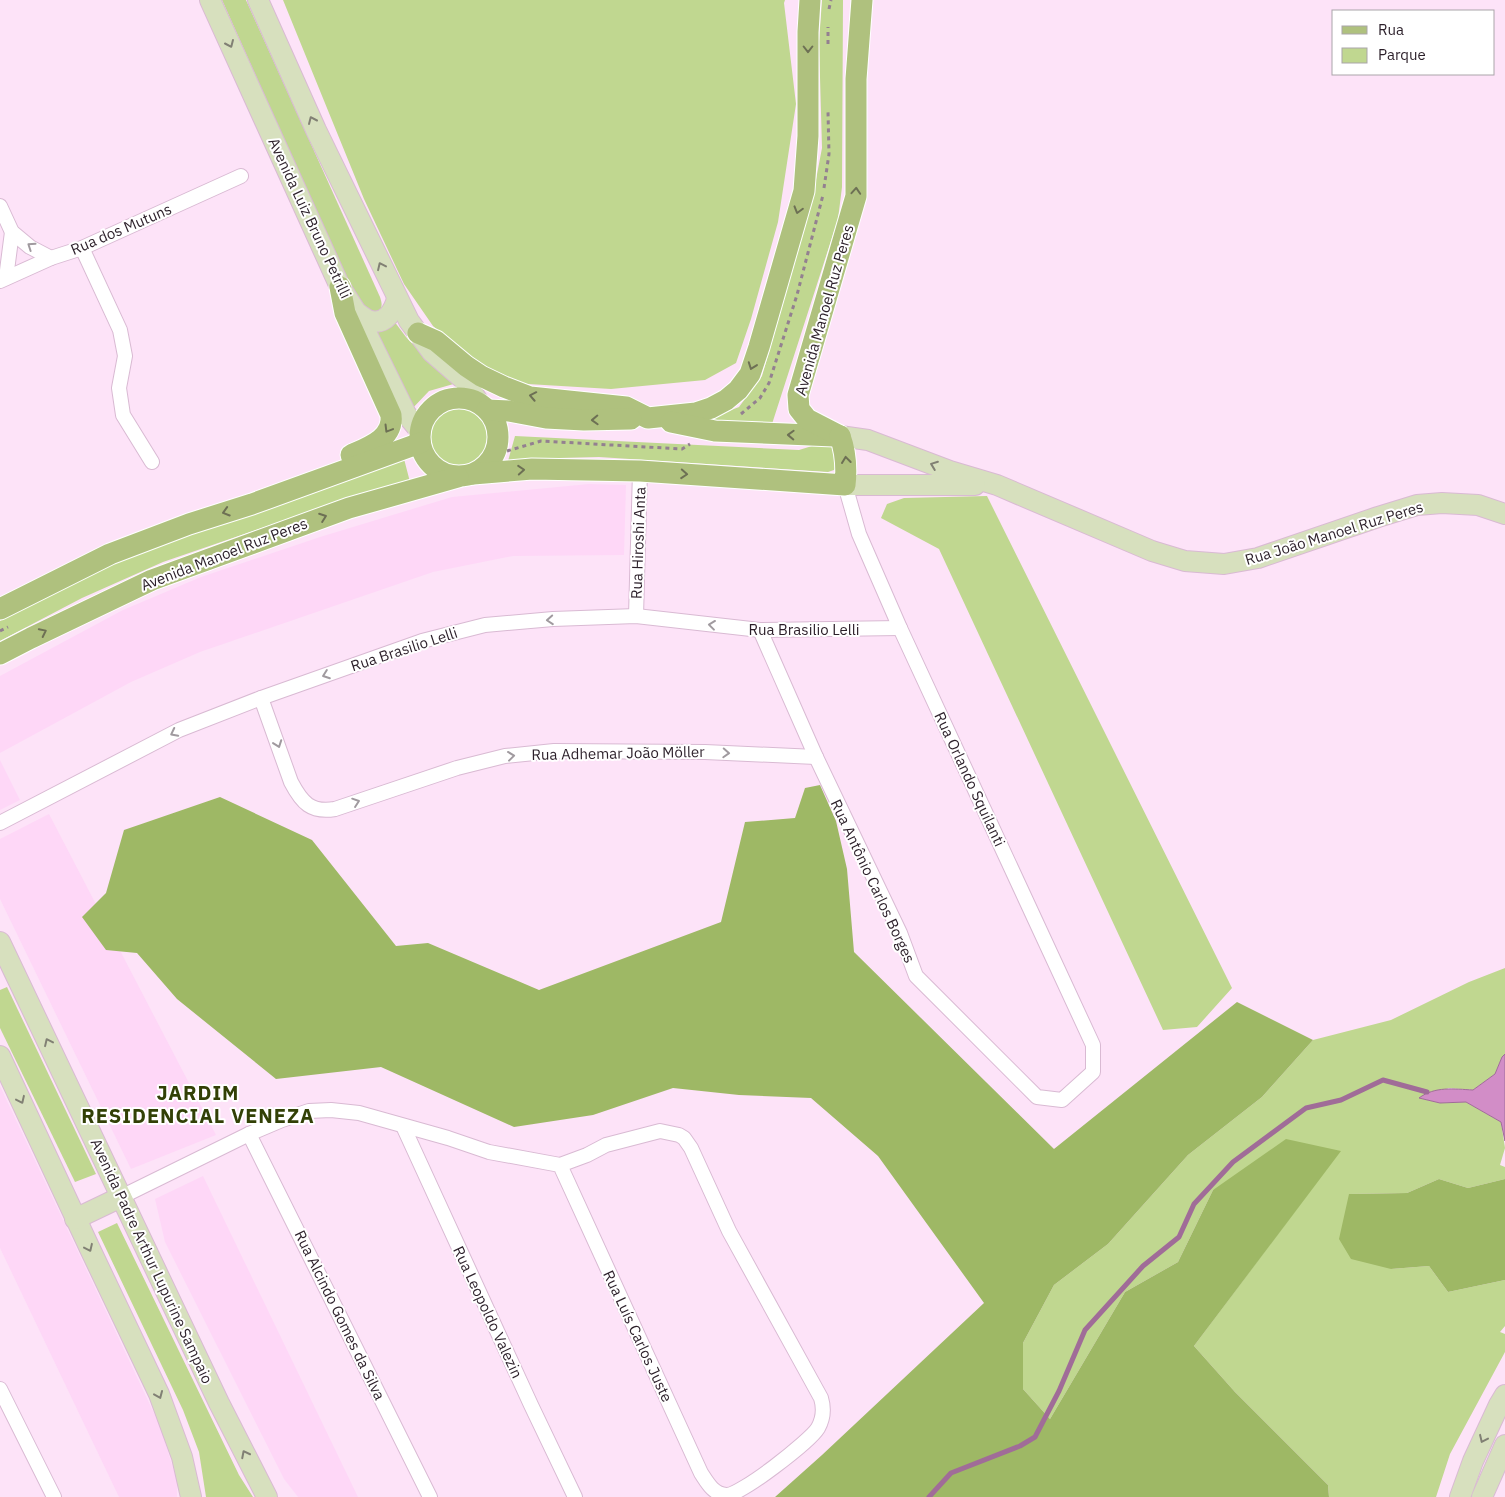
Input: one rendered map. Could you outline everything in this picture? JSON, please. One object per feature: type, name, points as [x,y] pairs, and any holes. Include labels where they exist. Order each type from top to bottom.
[{"type":"main road","name":"Avenida Luiz Bruno Petrilli","points":[[210,0],[340,287],[356,312],[406,414],[420,437]]},
{"type":"main road","points":[[258,0],[320,138],[409,322],[432,352],[463,379],[484,407],[493,418],[497,427],[497,446],[494,455],[481,470],[465,475],[448,475],[439,471],[431,465],[422,451],[420,437],[423,422],[434,407],[442,402],[462,398],[471,400],[484,407],[546,418],[584,420],[680,416],[712,408],[726,400],[738,390],[750,374],[804,191],[808,136],[808,32],[810,0]]},
{"type":"main road","name":"Avenida Manoel Ruz Peres","points":[[840,436],[807,419],[799,409],[798,395],[856,196],[856,79],[862,0]]},
{"type":"main road","points":[[252,504],[273,488],[375,444],[388,432],[392,423],[391,415],[345,313],[340,287]]},
{"type":"main road","points":[[356,312],[371,321],[382,320],[388,317],[394,310],[397,299]]},
{"type":"main road","points":[[418,333],[436,341],[481,376],[530,397],[626,407],[648,418],[715,431],[840,436],[846,457],[845,485]]},
{"type":"main road","name":"Rua João Manoel Ruz Peres","points":[[840,436],[868,440],[950,471],[996,485],[1152,551],[1185,561],[1224,564],[1258,558],[1417,505],[1442,503],[1478,505],[1505,514]]},
{"type":"main road","points":[[0,609],[110,554],[189,524],[252,504],[420,437]]},
{"type":"main road","name":"Avenida Manoel Ruz Peres","points":[[0,654],[152,580],[349,508],[465,475],[532,470],[640,471],[845,485]]},
{"type":"main road","name":"Rua João Manoel Ruz Peres","points":[[845,485],[996,485]]},
{"type":"main road","points":[[0,597],[62,563],[110,554]]},
{"type":"main road","name":"Avenida Padre Arthur Lupurine Sampaio","points":[[0,942],[6,968],[121,1197],[219,1403],[267,1497]]},
{"type":"main road","points":[[0,1056],[75,1219],[159,1394],[182,1457],[191,1497]]},
{"type":"main road","points":[[75,1219],[121,1197]]},
{"type":"main road","points":[[1505,1395],[1461,1490],[1471,1490],[1483,1495],[1505,1445]]},
{"type":"main road","points":[[1473,1461],[1484,1464],[1493,1471]]},
{"type":"street","name":"Rua dos Mutuns","points":[[3,280],[51,258],[82,248],[241,176]]},
{"type":"street","points":[[0,206],[12,232],[30,247],[51,258]]},
{"type":"street","points":[[3,280],[12,232]]},
{"type":"street","points":[[82,248],[120,330],[125,356],[119,388],[123,415],[152,462]]},
{"type":"street","name":"Rua Hiroshi Anta","points":[[636,616],[640,471]]},
{"type":"street","name":"Rua Orlando Squilanti","points":[[845,485],[859,534],[900,628],[1093,1045],[1093,1072],[1062,1100],[1037,1097]]},
{"type":"street","name":"Rua Brasilio Lelli","points":[[0,823],[179,730],[261,698],[422,641],[485,625],[553,619],[636,616],[760,630],[900,628]]},
{"type":"street","name":"Rua Antônio Carlos Borges","points":[[760,630],[816,758],[900,934],[916,976],[1037,1097]]},
{"type":"street","name":"Rua Adhemar João Möller","points":[[261,698],[291,782],[309,807],[322,810],[335,809],[457,768],[505,756],[554,751],[705,752],[816,758]]},
{"type":"street","points":[[121,1197],[249,1134],[309,1111],[332,1110],[359,1113],[448,1138],[489,1152],[560,1166]]},
{"type":"street","name":"Rua Leopoldo Valezin","points":[[403,1126],[575,1497]]},
{"type":"street","name":"Rua Luís Carlos Juste","points":[[660,1131],[684,1138],[694,1153],[730,1231],[823,1404],[822,1416],[814,1433],[757,1480],[734,1493],[728,1495],[720,1494],[714,1490],[701,1473],[560,1166],[606,1145],[660,1131]]},
{"type":"street","name":"Rua Alcindo Gomes da Silva","points":[[249,1134],[430,1497]]},
{"type":"street","points":[[0,1389],[54,1497]]},
{"type":"shaded area","points":[[589,484],[626,485],[624,555],[513,556],[433,572],[200,652],[131,682],[0,753],[0,676],[123,610],[201,577],[320,537],[452,497]]},
{"type":"shaded area","points":[[0,760],[20,800],[0,810]]},
{"type":"shaded area","points":[[49,814],[216,1135],[131,1169],[0,899],[0,839]]},
{"type":"shaded area","points":[[1505,1054],[1505,1141],[1501,1122],[1466,1102],[1440,1103],[1419,1098],[1438,1090],[1473,1090],[1495,1074]]},
{"type":"shaded area","points":[[0,1086],[160,1426],[177,1481],[177,1497],[119,1497],[0,1248]]},
{"type":"shaded area","points":[[203,1176],[358,1497],[298,1497],[284,1479],[165,1242],[155,1199]]},
{"type":"green space","points":[[222,0],[246,0],[380,297],[381,308],[375,317],[360,309]]},
{"type":"green space","points":[[283,0],[785,0],[796,104],[778,222],[751,319],[736,363],[705,380],[611,389],[511,383],[468,357],[433,326],[404,284],[364,199]]},
{"type":"green space","points":[[822,0],[843,0],[842,187],[838,219],[772,424],[701,422],[739,407],[762,376],[808,216],[822,148],[819,42]]},
{"type":"green space","points":[[391,317],[406,337],[430,362],[457,383],[429,391],[410,411],[368,327]]},
{"type":"green space","points":[[458,408],[475,413],[483,421],[488,438],[483,455],[475,463],[458,468],[441,463],[433,455],[428,438],[433,421],[441,413]]},
{"type":"green space","points":[[515,436],[799,450],[825,442],[834,446],[841,461],[834,470],[828,472],[599,457],[508,461]]},
{"type":"green space","points":[[403,455],[410,482],[303,514],[163,562],[82,598],[0,641],[0,621],[75,580],[156,545]]},
{"type":"green space","points":[[987,496],[1232,988],[1197,1027],[1163,1030],[939,549],[881,518],[887,504],[904,498]]},
{"type":"green space","points":[[820,785],[836,821],[847,869],[854,952],[1054,1149],[1237,1002],[1313,1040],[1262,1097],[1188,1155],[1108,1244],[1054,1285],[1023,1343],[1023,1389],[1050,1419],[1125,1292],[1178,1262],[1213,1190],[1286,1139],[1341,1151],[1194,1346],[1235,1392],[1328,1485],[1329,1497],[775,1497],[984,1303],[878,1156],[811,1098],[739,1095],[673,1088],[593,1115],[514,1127],[381,1067],[276,1079],[177,999],[137,953],[106,950],[82,917],[106,893],[124,830],[220,797],[312,840],[396,946],[428,943],[539,990],[721,922],[745,822],[795,818],[805,788]]},
{"type":"green space","points":[[1505,968],[1505,1054],[1495,1074],[1473,1090],[1449,1088],[1419,1098],[1440,1103],[1466,1102],[1501,1122],[1505,1148],[1500,1165],[1505,1167],[1505,1179],[1468,1188],[1439,1179],[1407,1193],[1349,1194],[1391,1269],[1429,1266],[1448,1292],[1505,1280],[1505,1326],[1500,1332],[1505,1334],[1505,1352],[1450,1454],[1436,1497],[1329,1497],[1328,1485],[1235,1392],[1194,1346],[1340,1151],[1213,1190],[1178,1262],[1125,1292],[1050,1419],[1023,1389],[1023,1343],[1054,1285],[1108,1244],[1188,1155],[1262,1097],[1313,1040],[1391,1020],[1469,982]]},
{"type":"green space","points":[[7,987],[96,1174],[75,1182],[0,1028],[0,990]]},
{"type":"green space","points":[[1439,1179],[1468,1188],[1505,1179],[1505,1280],[1448,1292],[1429,1266],[1391,1269],[1351,1259],[1339,1239],[1349,1194],[1407,1193]]},
{"type":"green space","points":[[117,1223],[239,1475],[253,1497],[206,1497],[199,1452],[183,1410],[98,1232]]},
{"type":"waterway","points":[[929,1497],[951,1473],[1020,1446],[1035,1437],[1059,1391],[1085,1330],[1143,1266],[1179,1237],[1194,1204],[1233,1162],[1306,1108],[1341,1100],[1383,1080],[1427,1092]]},
{"type":"district","name":"JARDIM RESIDENCIAL VENEZA","points":[[198,1104]]}]
